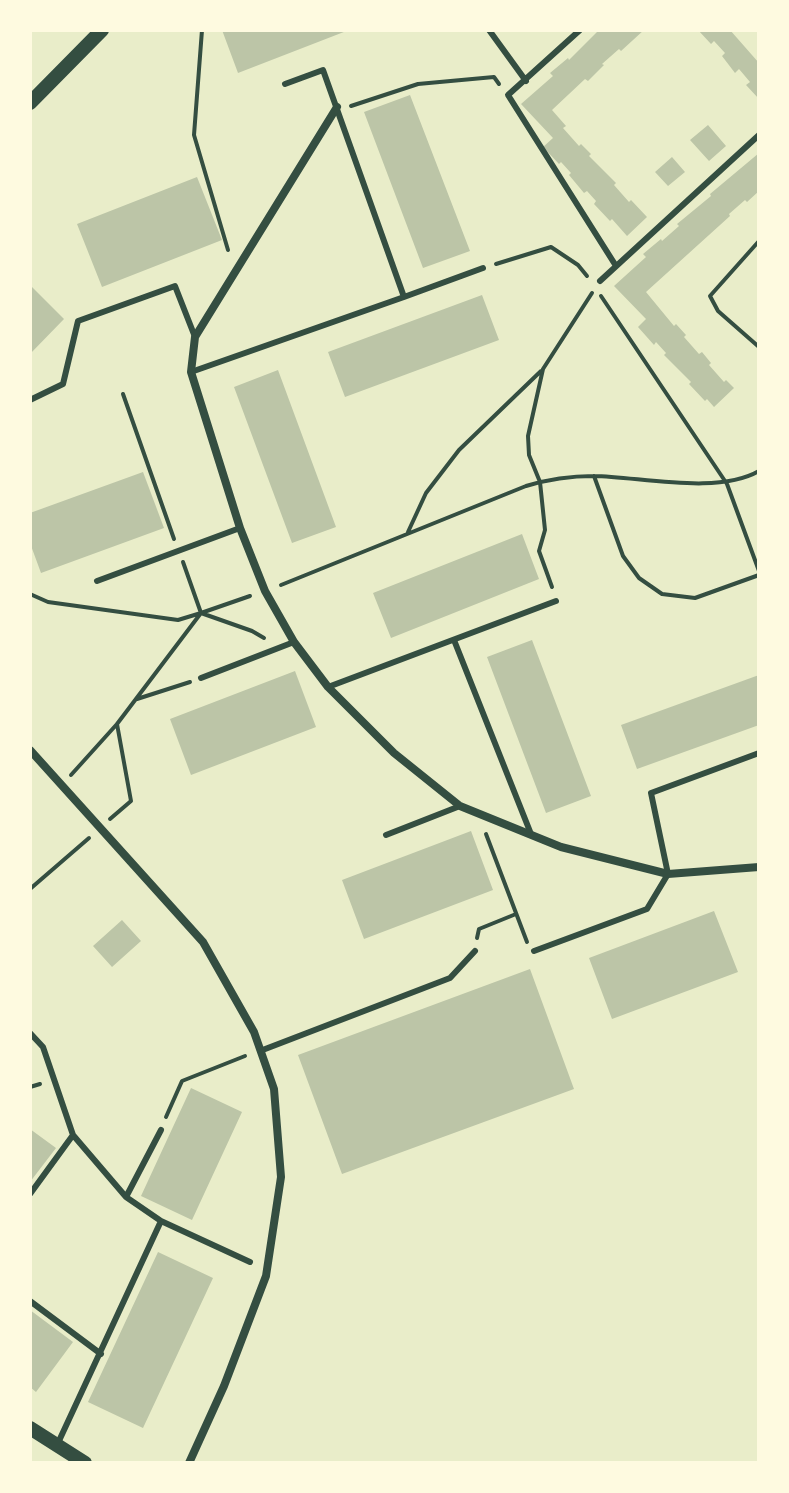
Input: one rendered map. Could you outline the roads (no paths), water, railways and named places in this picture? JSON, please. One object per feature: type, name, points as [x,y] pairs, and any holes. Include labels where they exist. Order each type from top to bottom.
[{"type":"street","points":[[30,103],[102,30]]},
{"type":"street","points":[[337,107],[195,337],[191,372],[240,528],[265,591],[294,642],[328,687],[394,753],[460,806],[561,847],[668,874],[759,867]]},
{"type":"street","points":[[30,750],[203,942],[254,1032],[274,1089],[281,1177],[266,1276],[224,1386],[189,1463]]},
{"type":"street","points":[[30,1428],[85,1463]]},
{"type":"lane","points":[[489,30],[526,81]]},
{"type":"lane","points":[[580,30],[508,95],[616,266]]},
{"type":"lane","points":[[285,84],[323,70],[404,297]]},
{"type":"lane","points":[[598,284],[759,135]]},
{"type":"lane","points":[[191,372],[483,268]]},
{"type":"lane","points":[[30,400],[63,384],[78,321],[175,286],[195,337]]},
{"type":"lane","points":[[97,581],[240,528]]},
{"type":"lane","points":[[328,687],[556,601]]},
{"type":"lane","points":[[454,640],[531,834]]},
{"type":"lane","points":[[201,678],[294,642]]},
{"type":"lane","points":[[534,951],[647,909],[668,874],[651,793],[759,753]]},
{"type":"lane","points":[[386,835],[460,806]]},
{"type":"lane","points":[[260,1051],[450,978],[475,951]]},
{"type":"lane","points":[[30,1033],[43,1047],[73,1135],[126,1197],[161,1221],[250,1262]]},
{"type":"lane","points":[[126,1197],[161,1130]]},
{"type":"lane","points":[[30,1194],[73,1135]]},
{"type":"lane","points":[[57,1445],[161,1221]]},
{"type":"lane","points":[[30,1301],[101,1354]]}]
